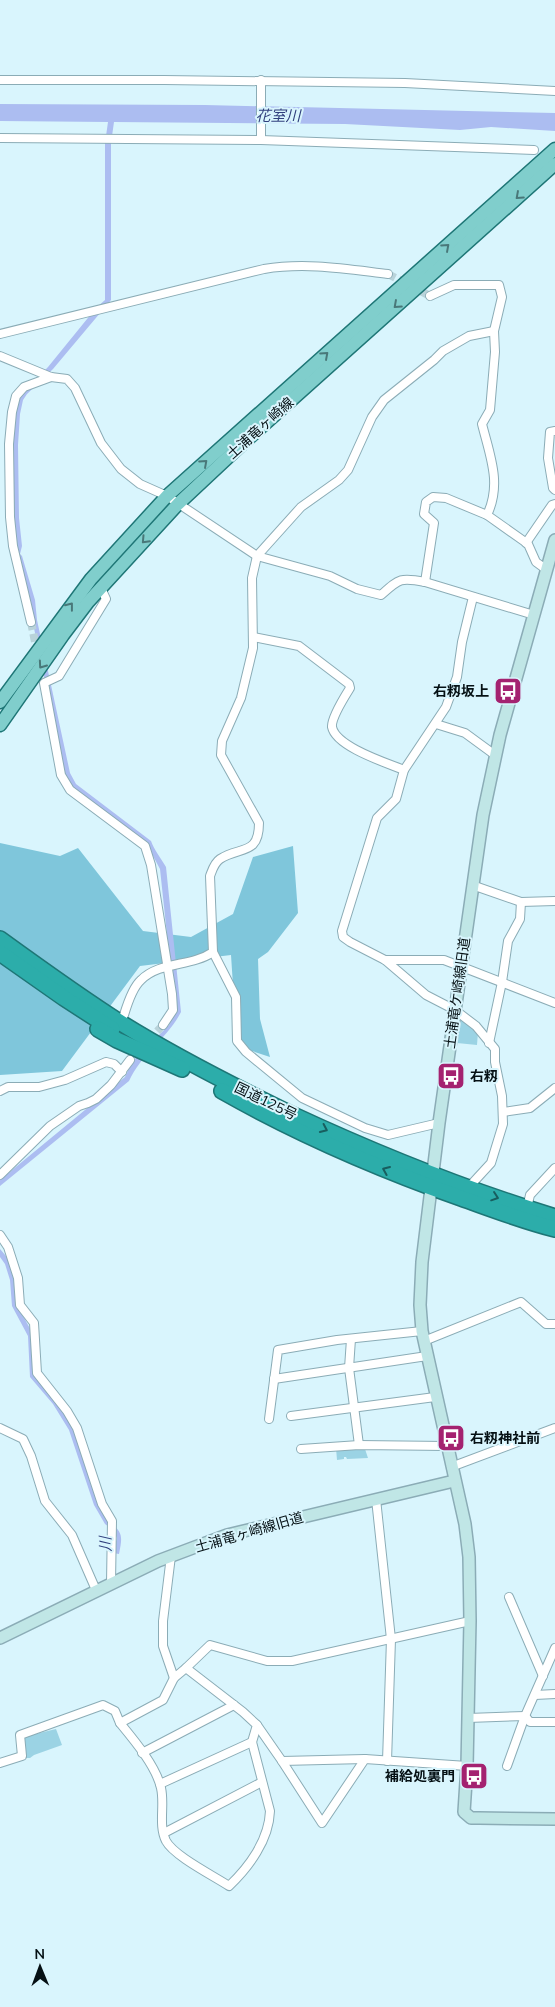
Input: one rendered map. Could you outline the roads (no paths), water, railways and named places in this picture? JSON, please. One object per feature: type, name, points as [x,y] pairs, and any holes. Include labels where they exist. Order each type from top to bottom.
[{"type":"highway","points":[[0,931],[50,967],[124,1015],[185,1065]]},
{"type":"highway","name":"国道125号","points":[[0,939],[122,1024],[185,1065]]},
{"type":"highway","name":"国道125号","points":[[0,953],[117,1032],[432,1181],[523,1221],[555,1230]]},
{"type":"highway","points":[[0,962],[78,1016],[117,1040],[185,1065]]},
{"type":"highway","name":"国道125号","points":[[432,1181],[468,1188],[555,1217]]},
{"type":"main road","name":"土浦竜ヶ崎線","points":[[0,702],[91,579],[167,496],[555,150]]},
{"type":"main road","name":"土浦竜ヶ崎線","points":[[0,725],[63,634],[101,588],[178,504],[240,446],[555,164]]},
{"type":"street","points":[[0,80],[261,80],[405,83],[555,90]]},
{"type":"street","points":[[261,80],[261,140]]},
{"type":"street","points":[[0,138],[261,140],[534,150]]},
{"type":"street","points":[[0,334],[281,266],[331,267],[388,274]]},
{"type":"street","points":[[430,296],[454,284],[499,285],[502,297],[494,331],[495,352],[490,410],[482,424],[494,474],[495,490],[487,515]]},
{"type":"street","points":[[439,1123],[388,1135],[365,1128],[302,1098],[246,1052],[237,1041],[236,997],[213,952],[210,876],[214,865],[220,859],[250,848],[259,836],[259,823],[221,755],[222,741],[241,698],[253,648],[252,578],[257,556],[301,507],[339,480],[348,470],[372,417],[384,400],[434,360],[443,350],[469,336],[494,331]]},
{"type":"street","points":[[0,356],[51,377],[67,379],[75,388],[101,443],[121,469],[140,484],[167,496],[257,556],[330,576],[357,589],[381,595],[396,581],[409,578],[534,615]]},
{"type":"street","points":[[31,622],[13,546],[10,517],[9,444],[12,412],[16,396],[24,387],[51,377]]},
{"type":"street","points":[[555,431],[550,432],[548,458],[553,488],[555,490]]},
{"type":"street","points":[[424,582],[434,523],[424,514],[426,502],[433,496],[446,498],[487,515],[526,542],[536,562],[551,571]]},
{"type":"street","points":[[526,542],[552,505],[555,504]]},
{"type":"street","name":"土浦竜ケ崎線旧道","points":[[555,540],[551,571],[534,615],[495,755],[483,815],[439,1123],[420,1285],[423,1336],[435,1397],[465,1524],[469,1557],[470,1621],[467,1766],[463,1808],[466,1816],[479,1818],[555,1819]]},
{"type":"street","points":[[101,588],[106,599],[59,676],[44,683],[61,775],[70,790],[145,846],[151,865],[168,967],[173,1010],[163,1025]]},
{"type":"street","points":[[468,1188],[491,1163],[503,1124],[502,1096],[495,1062],[495,1049],[476,1026],[455,1010],[426,995],[385,960],[343,937],[342,930],[377,818],[396,799],[404,770],[446,707],[457,677],[462,642],[474,597]]},
{"type":"street","points":[[253,637],[299,646],[349,684],[350,688],[333,721],[334,731],[352,749],[404,770]]},
{"type":"street","points":[[436,724],[465,733],[495,755]]},
{"type":"street","points":[[472,885],[521,902],[555,901]]},
{"type":"street","points":[[489,1042],[502,982],[508,941],[520,919],[521,902]]},
{"type":"street","points":[[124,1015],[140,981],[155,970],[199,961],[213,952]]},
{"type":"street","points":[[385,960],[444,960],[462,965],[555,1003]]},
{"type":"street","points":[[0,1175],[50,1126],[79,1106],[96,1098],[122,1072],[130,1060]]},
{"type":"street","points":[[0,1091],[8,1086],[39,1087],[65,1080],[106,1062],[114,1064],[122,1072]]},
{"type":"street","points":[[503,1112],[530,1108],[555,1088]]},
{"type":"street","points":[[527,1208],[530,1195],[555,1168]]},
{"type":"street","points":[[0,1235],[8,1247],[18,1278],[20,1305],[34,1323],[37,1373],[67,1411],[77,1428],[102,1504],[112,1520],[111,1583]]},
{"type":"street","points":[[269,1420],[278,1350],[351,1339],[423,1336],[521,1302],[546,1324],[555,1324]]},
{"type":"street","points":[[351,1339],[350,1368],[359,1445]]},
{"type":"street","points":[[274,1380],[427,1356]]},
{"type":"street","points":[[291,1416],[435,1397]]},
{"type":"street","points":[[0,1428],[23,1439],[31,1456],[45,1501],[72,1535],[96,1590]]},
{"type":"street","points":[[451,1466],[555,1428]]},
{"type":"street","points":[[301,1449],[359,1445],[446,1446]]},
{"type":"street","name":"土浦竜ヶ崎線旧道","points":[[0,1638],[111,1583],[171,1556],[227,1535],[454,1481]]},
{"type":"street","points":[[376,1499],[390,1639],[387,1761]]},
{"type":"street","points":[[171,1556],[162,1621],[163,1646],[174,1678]]},
{"type":"street","points":[[509,1597],[544,1676]]},
{"type":"street","points":[[120,1723],[163,1700],[174,1678],[210,1645],[267,1661],[292,1661],[470,1621]]},
{"type":"street","points":[[507,1766],[525,1716],[555,1648]]},
{"type":"street","points":[[186,1668],[257,1725],[322,1823],[365,1760]]},
{"type":"street","points":[[535,1695],[555,1694]]},
{"type":"street","points":[[142,1753],[234,1705]]},
{"type":"street","points":[[0,1763],[22,1756],[20,1735],[102,1706],[115,1711],[120,1723],[142,1753],[160,1784],[164,1833],[167,1843],[208,1874],[229,1886],[254,1857],[270,1820],[270,1811],[252,1742],[257,1725]]},
{"type":"street","points":[[468,1718],[525,1716]]},
{"type":"street","points":[[525,1716],[530,1722],[555,1722]]},
{"type":"street","points":[[160,1784],[252,1742]]},
{"type":"street","points":[[282,1761],[365,1760],[467,1766]]},
{"type":"street","points":[[164,1833],[262,1782]]},
{"type":"water","name":"花室川","points":[[0,104],[205,105],[555,113],[555,131],[491,127],[460,130],[345,124],[114,122],[111,143],[111,300],[53,369],[23,400],[18,445],[19,518],[22,546],[20,554],[35,600],[37,620],[70,773],[76,784],[151,841],[166,867],[181,1012],[169,1030],[134,1071],[129,1081],[0,1186],[0,1180],[125,1077],[132,1062],[169,1025],[175,1010],[160,869],[153,856],[72,788],[64,774],[20,560],[18,559],[13,517],[12,445],[18,398],[48,367],[96,308],[105,300],[105,143],[108,122],[0,121]]},
{"type":"water","points":[[0,1249],[11,1262],[15,1278],[17,1305],[33,1334],[34,1374],[57,1401],[74,1428],[109,1522],[120,1532],[119,1554],[113,1553],[117,1538],[113,1530],[105,1524],[94,1505],[69,1430],[53,1404],[30,1377],[28,1336],[12,1306],[10,1280],[5,1264],[0,1257]]},
{"type":"tunnel","points":[[388,274],[430,296]]},
{"type":"tunnel","points":[[31,622],[37,652]]},
{"type":"tunnel","points":[[149,1040],[163,1025]]},
{"type":"place","name":"右籾坂上","points":[[508,691]]},
{"type":"place","name":"右籾","points":[[451,1076]]},
{"type":"place","name":"右籾神社前","points":[[451,1438]]},
{"type":"place","name":"補給処裏門","points":[[474,1776]]},
{"type":"water label","name":"川","points":[[105,1544]]}]
